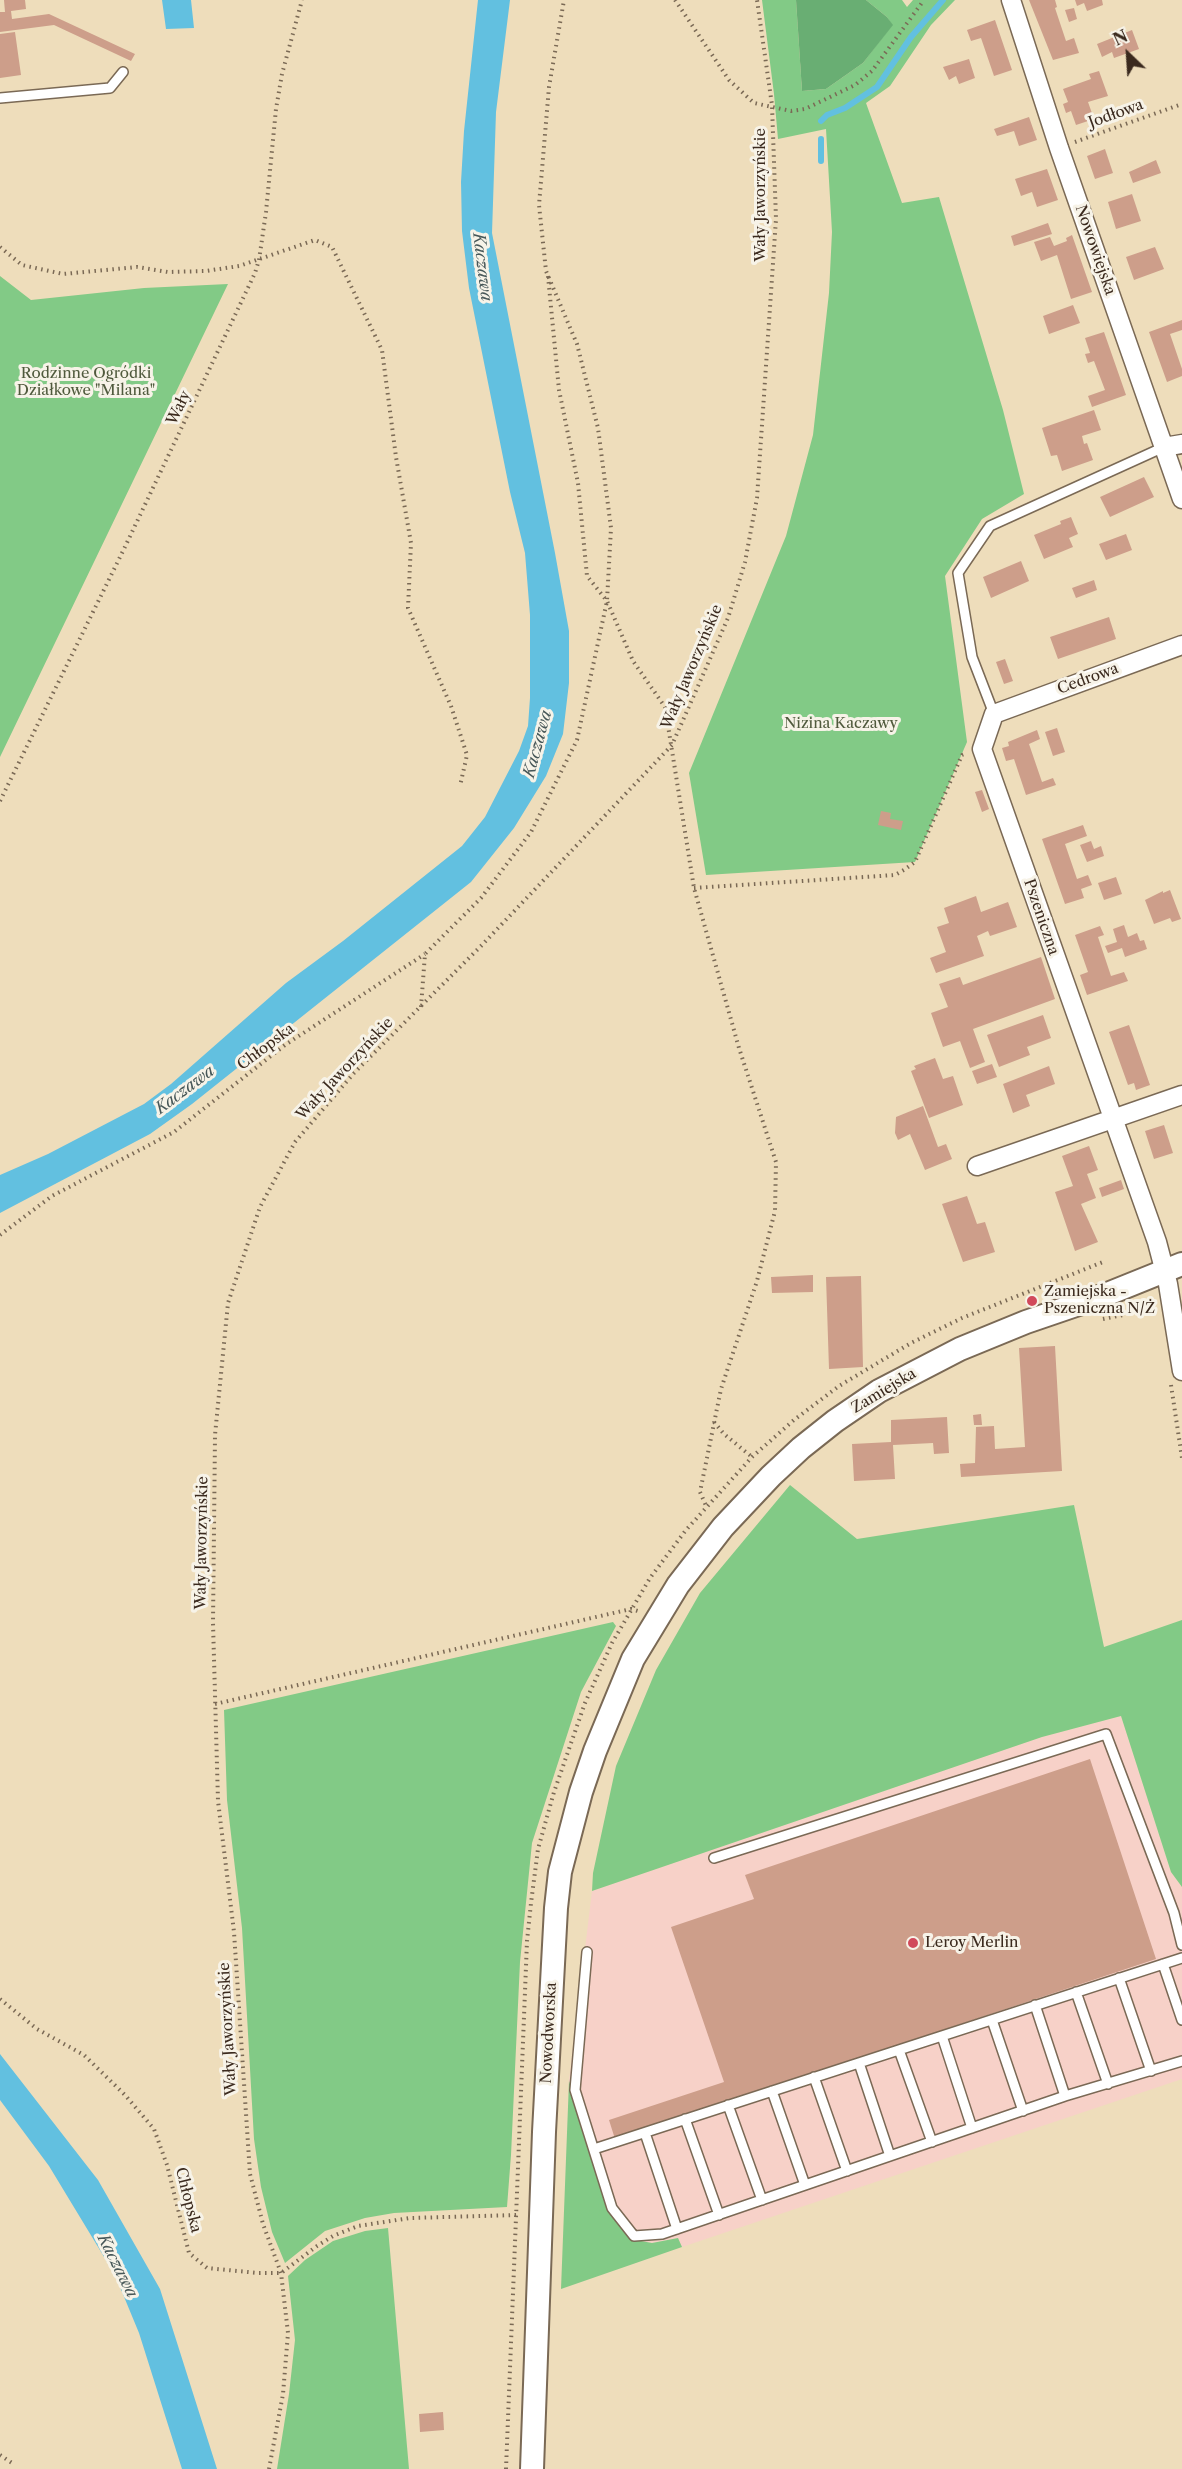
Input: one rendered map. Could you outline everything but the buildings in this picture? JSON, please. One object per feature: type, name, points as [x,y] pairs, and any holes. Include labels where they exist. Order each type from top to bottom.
[{"type":"street","name":"Nowowiejska","points":[[1011,0],[1059,148],[1182,499]]},
{"type":"street","points":[[1164,447],[1182,444]]},
{"type":"street","name":"Cedrowa","points":[[994,714],[1182,645]]},
{"type":"street","points":[[982,749],[994,714]]},
{"type":"street","name":"Pszeniczna","points":[[982,749],[1112,1120],[1157,1242],[1173,1268],[1182,1371]]},
{"type":"street","points":[[977,1166],[1182,1095]]},
{"type":"street","name":"Zamiejska","points":[[657,1617],[678,1585],[723,1527],[801,1448],[879,1391],[960,1349],[1173,1268]]},
{"type":"street","name":"Nowodworska","points":[[532,2469],[551,1979],[560,1872],[571,1827],[595,1751],[633,1659],[657,1617]]},
{"type":"lane","points":[[0,98],[110,88],[123,72]]},
{"type":"lane","points":[[994,714],[972,657],[958,573],[990,526],[1164,447]]},
{"type":"lane","points":[[714,1858],[1106,1734],[1178,1912],[1182,1945]]},
{"type":"lane","points":[[587,1952],[575,2090],[612,2208],[634,2235],[662,2234],[1065,2096],[1182,2061]]},
{"type":"lane","points":[[594,2149],[1182,1958]]},
{"type":"lane","points":[[1163,1964],[1182,2020]]},
{"type":"lane","points":[[1119,1978],[1151,2071]]},
{"type":"lane","points":[[1077,1992],[1108,2084]]},
{"type":"lane","points":[[1035,2005],[1065,2096]]},
{"type":"lane","points":[[992,2020],[1023,2111]]},
{"type":"lane","points":[[942,2036],[972,2128]]},
{"type":"lane","points":[[899,2050],[932,2142]]},
{"type":"lane","points":[[859,2063],[890,2156]]},
{"type":"lane","points":[[814,2077],[847,2171]]},
{"type":"lane","points":[[772,2091],[805,2185]]},
{"type":"lane","points":[[728,2105],[762,2200]]},
{"type":"lane","points":[[685,2119],[718,2215]]},
{"type":"lane","points":[[645,2133],[677,2229]]},
{"type":"path","name":"Wały","points":[[0,801],[191,409],[259,260],[276,109],[287,51],[302,0]]},
{"type":"path","points":[[564,0],[549,87],[539,205],[560,390],[578,483],[587,576],[607,601],[633,661],[665,707],[694,888],[739,1048],[776,1162],[775,1211],[757,1281],[721,1389],[700,1492],[706,1507],[723,1527]]},
{"type":"path","points":[[675,0],[729,80],[754,103],[772,105],[791,111],[805,108],[855,86],[872,71],[924,0]]},
{"type":"path","name":"Wały Jaworzyńskie","points":[[269,2469],[283,2394],[288,2333],[281,2273],[263,2224],[250,2174],[234,1932],[218,1801],[213,1623],[215,1435],[228,1303],[260,1207],[294,1142],[354,1073],[421,1008],[672,745],[728,618],[753,528],[762,438],[776,219],[772,105],[757,0]]},
{"type":"path","name":"Jodłowa","points":[[1059,148],[1182,104]]},
{"type":"path","points":[[0,247],[22,265],[63,274],[137,267],[168,272],[206,271],[259,260],[315,240],[332,247],[382,350],[396,457],[411,543],[408,608],[451,706],[467,755],[460,786]]},
{"type":"path","name":"Chłopska","points":[[0,1236],[52,1196],[174,1132],[285,1046],[425,954],[481,898],[531,832],[577,740],[607,601],[611,528],[598,428],[577,344],[548,276]]},
{"type":"path","points":[[694,888],[895,875],[915,862],[962,755],[982,749]]},
{"type":"path","points":[[421,1008],[425,954]]},
{"type":"path","points":[[506,2469],[527,1941],[538,1849],[554,1792],[585,1703],[612,1643],[631,1609],[686,1530],[752,1457],[794,1420],[879,1361],[962,1318],[1103,1262]]},
{"type":"path","points":[[714,1422],[724,1434],[752,1457]]},
{"type":"path","points":[[215,1704],[631,1609],[657,1617]]},
{"type":"path","name":"Chłopska","points":[[0,2000],[37,2029],[84,2055],[154,2129],[167,2165],[189,2253],[207,2268],[281,2273]]},
{"type":"path","points":[[281,2273],[333,2236],[373,2223],[410,2218],[542,2214]]},
{"type":"path","points":[[0,2455],[12,2463]]},
{"type":"shaded area","points":[[1121,1716],[1171,1872],[1182,1887],[1182,2079],[682,2247],[678,2238],[652,2243],[630,2239],[609,2210],[569,2081],[592,1891],[1042,1737]]},
{"type":"green space","name":"Nizina Kaczawy","points":[[762,0],[796,0],[802,91],[826,89],[863,63],[892,25],[887,17],[866,0],[902,0],[907,7],[913,0],[955,0],[931,25],[890,86],[866,103],[902,203],[939,197],[1003,410],[1024,494],[982,519],[945,576],[967,742],[915,862],[706,875],[689,773],[786,536],[813,435],[829,293],[832,232],[826,129],[778,139]]},
{"type":"green space","points":[[796,0],[866,0],[893,25],[863,63],[826,89],[802,91]]},
{"type":"green space","name":"Rodzinne Ogródki Działkowe \"Milana\"","points":[[0,276],[31,300],[144,288],[228,284],[0,757]]},
{"type":"green space","points":[[790,1485],[857,1539],[1074,1505],[1104,1647],[1182,1620],[1182,1887],[1171,1872],[1121,1716],[1042,1737],[592,1891],[593,1873],[616,1766],[656,1670],[700,1593]]},
{"type":"green space","points":[[613,1622],[616,1626],[581,1692],[532,1843],[520,1962],[507,2207],[394,2213],[365,2218],[325,2231],[285,2263],[272,2232],[261,2187],[254,2139],[242,1928],[227,1800],[224,1710]]},
{"type":"green space","points":[[569,2081],[609,2210],[630,2239],[652,2243],[678,2238],[682,2247],[561,2289]]},
{"type":"green space","points":[[388,2228],[409,2469],[277,2469],[295,2340],[288,2276],[305,2260],[333,2241],[365,2231]]},
{"type":"water","points":[[162,0],[191,0],[194,28],[166,29]]},
{"type":"water","name":"Kaczawa","points":[[478,0],[510,0],[496,112],[492,233],[569,631],[569,683],[563,734],[546,776],[514,828],[471,882],[192,1104],[150,1134],[0,1213],[0,1175],[48,1154],[144,1104],[171,1084],[286,983],[343,941],[462,846],[485,817],[519,751],[528,726],[530,698],[530,615],[525,553],[510,492],[469,288],[462,231],[461,182],[464,131]]},
{"type":"water","name":"Kaczawa","points":[[0,2054],[98,2180],[160,2289],[217,2469],[182,2469],[139,2333],[115,2275],[49,2166],[0,2100]]},
{"type":"waterway","points":[[821,121],[827,115],[845,108],[877,87],[911,37],[943,0]]},
{"type":"waterway","points":[[821,139],[821,161]]},
{"type":"place","name":"Zamiejska - Pszeniczna N/Ż","points":[[1032,1301]]},
{"type":"place","name":"Leroy Merlin","points":[[913,1943]]}]
